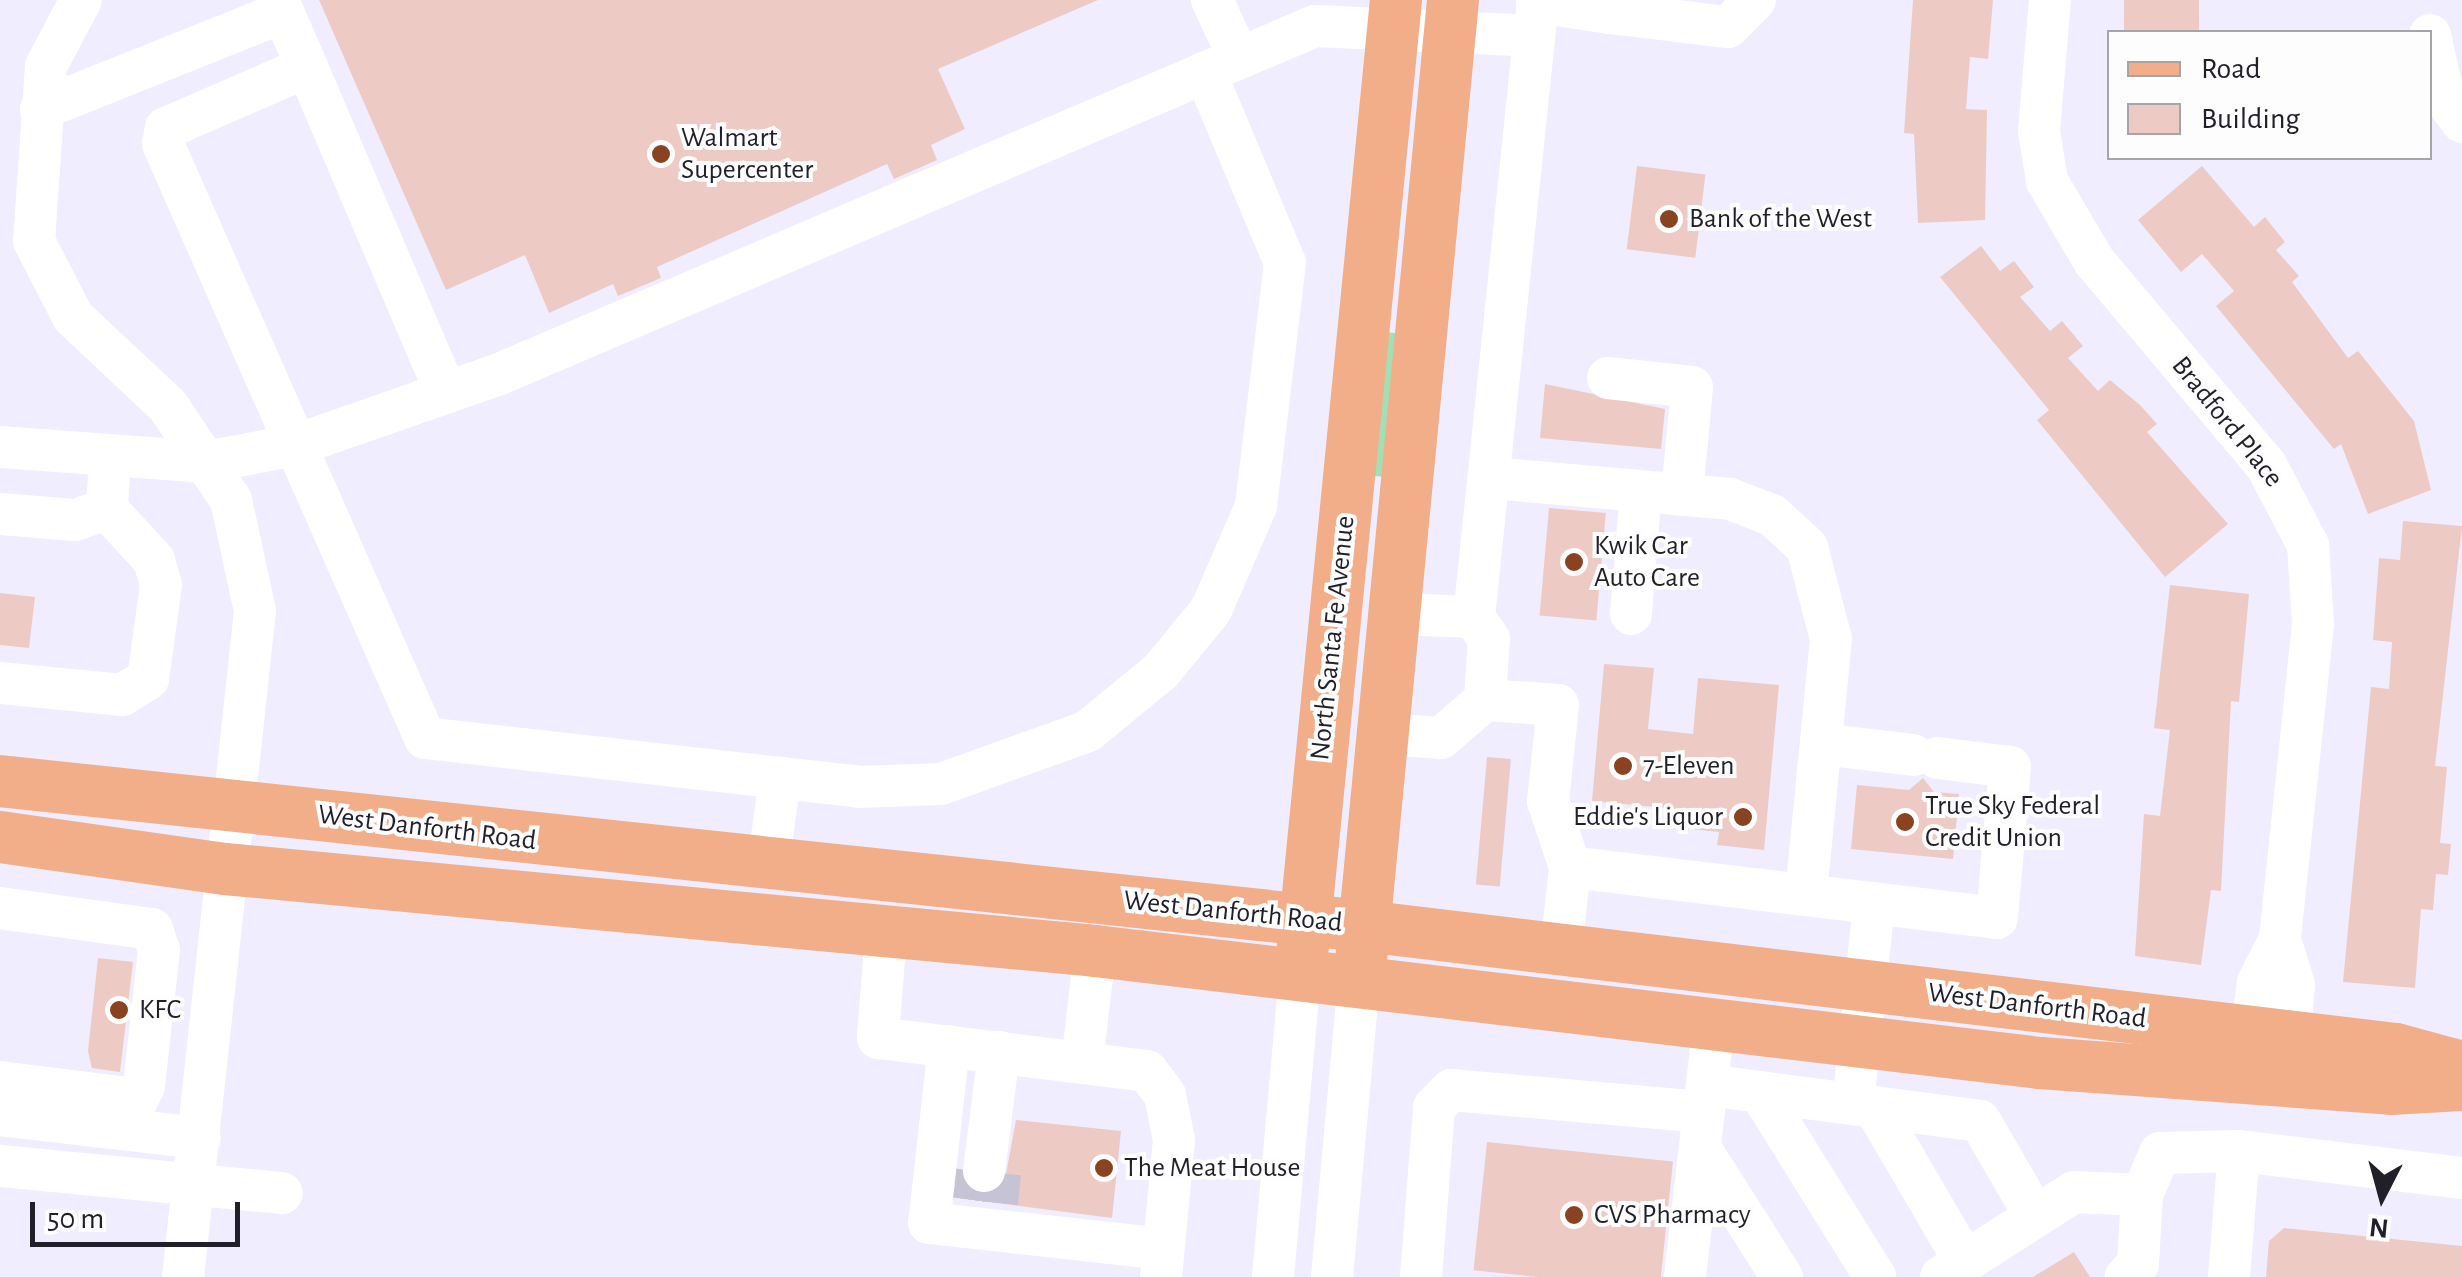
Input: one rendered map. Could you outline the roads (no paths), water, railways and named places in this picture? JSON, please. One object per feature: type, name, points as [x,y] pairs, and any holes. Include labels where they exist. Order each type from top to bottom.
[{"type":"main road","name":"North Santa Fe Avenue","points":[[1358,982],[1452,14]]},
{"type":"main road","name":"North Santa Fe Avenue","points":[[1300,976],[1394,16]]},
{"type":"main road","points":[[1349,476],[1371,558],[1368,613],[1394,614]]},
{"type":"main road","name":"West Danforth Road","points":[[0,781],[768,866],[1364,926],[1866,986],[2268,1057],[2462,1084]]},
{"type":"main road","name":"West Danforth Road","points":[[0,837],[225,869],[1095,952],[1860,1042],[2462,1067]]},
{"type":"main road","points":[[576,904],[697,888],[760,893],[768,866]]},
{"type":"street","points":[[81,0],[46,66],[40,109],[34,241],[47,275],[73,317],[168,406],[231,500],[255,611],[228,805],[200,1138],[183,1277]]},
{"type":"street","points":[[307,66],[166,128],[162,144],[426,738],[780,778],[941,784],[1011,762],[1088,731],[1161,672],[1210,610],[1256,506],[1284,263],[1221,64],[1212,0]]},
{"type":"street","points":[[0,447],[110,459],[206,462],[296,445],[446,393],[1315,26],[1394,16],[1536,13],[1611,6],[1728,27],[1755,0]]},
{"type":"street","name":"Bradford Place","points":[[2050,0],[2039,131],[2047,181],[2094,261],[2266,465],[2308,545],[2313,624],[2280,939],[2294,985],[2268,1057]]},
{"type":"street","points":[[2428,0],[2429,30]]},
{"type":"street","points":[[40,109],[282,12],[446,393]]},
{"type":"street","points":[[1485,700],[1489,639],[1474,617],[1492,478],[1536,13]]},
{"type":"street","points":[[2432,47],[2444,98],[2462,122]]},
{"type":"street","points":[[1608,378],[1692,387],[1631,614]]},
{"type":"street","points":[[91,514],[110,459]]},
{"type":"street","points":[[1492,478],[1662,493],[1772,516],[1807,547],[1831,639],[1806,895]]},
{"type":"street","points":[[0,514],[91,514],[154,560],[162,585],[148,679],[122,695],[0,683]]},
{"type":"street","points":[[1394,614],[1474,617]]},
{"type":"street","points":[[1383,734],[1441,738],[1485,700],[1558,705],[1548,801],[1570,866],[1561,949]]},
{"type":"street","points":[[1570,866],[1997,918],[2010,767],[1821,744]]},
{"type":"street","points":[[768,866],[780,778]]},
{"type":"street","points":[[1874,903],[1860,1042],[1864,1106],[1953,1269],[2074,1192],[2142,1195]]},
{"type":"street","points":[[0,908],[152,929],[157,977],[144,1086],[129,1114]]},
{"type":"street","points":[[886,933],[878,1038],[1147,1070],[1166,1095],[1174,1140],[1162,1263],[970,1201]]},
{"type":"street","points":[[1082,1062],[1095,952]]},
{"type":"street","name":"North Santa Fe Avenue","points":[[1272,1277],[1300,976]]},
{"type":"street","name":"North Santa Fe Avenue","points":[[1332,1277],[1358,982]]},
{"type":"street","points":[[1686,1277],[1714,1024]]},
{"type":"street","points":[[970,1201],[981,1050]]},
{"type":"street","points":[[970,1201],[981,1050]]},
{"type":"street","points":[[0,1082],[129,1114],[200,1138]]},
{"type":"street","points":[[1422,1277],[1434,1107],[1450,1090],[1704,1115],[1760,1092],[1980,1121],[2036,1216]]},
{"type":"street","points":[[1760,1092],[1876,1277]]},
{"type":"street","points":[[0,1115],[129,1114]]},
{"type":"street","points":[[1704,1115],[1782,1277]]},
{"type":"street","points":[[2126,1277],[2138,1264],[2142,1195],[2160,1152],[2239,1152],[2462,1178]]},
{"type":"street","points":[[2228,1277],[2239,1152]]},
{"type":"street","points":[[0,1166],[282,1193]]},
{"type":"tunnel","points":[[964,1199],[968,1170]]},
{"type":"tunnel","points":[[997,1203],[1000,1173]]},
{"type":"place","name":"Walmart Supercenter","points":[[661,154]]},
{"type":"place","name":"Bank of the West","points":[[1669,219]]},
{"type":"place","name":"Kwik Car Auto Care","points":[[1574,562]]},
{"type":"place","name":"7-Eleven","points":[[1623,766]]},
{"type":"place","name":"Eddie's Liquor","points":[[1743,817]]},
{"type":"place","name":"True Sky Federal Credit Union","points":[[1905,822]]},
{"type":"place","name":"KFC","points":[[119,1010]]},
{"type":"place","name":"The Meat House","points":[[1104,1168]]},
{"type":"place","name":"CVS Pharmacy","points":[[1574,1215]]}]
